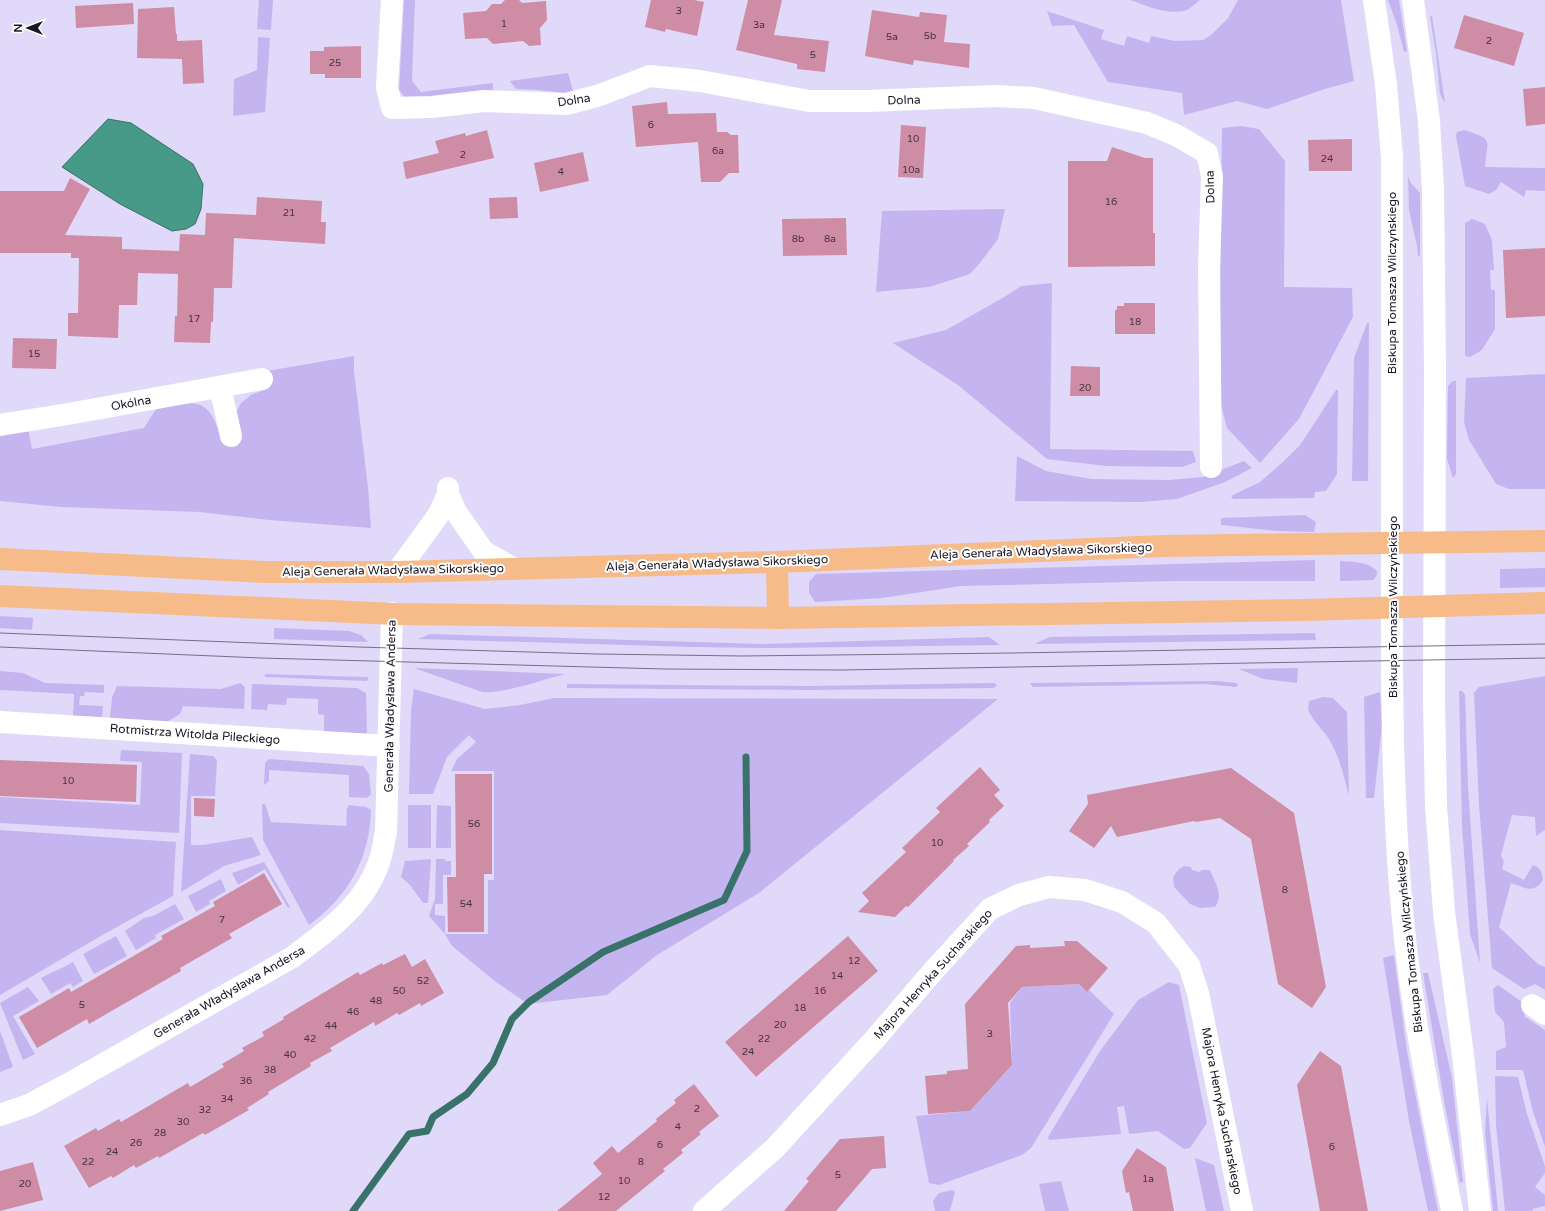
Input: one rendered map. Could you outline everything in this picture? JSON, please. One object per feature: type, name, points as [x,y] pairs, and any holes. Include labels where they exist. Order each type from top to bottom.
[{"type":"main road","name":"Aleja Generała Władysława Sikorskiego","points":[[0,559],[272,572],[397,572],[777,562],[1163,546],[1545,541]]},
{"type":"main road","points":[[777,562],[778,618]]},
{"type":"main road","points":[[0,596],[392,613],[778,618],[1289,610],[1545,603]]},
{"type":"street","name":"Dolna","points":[[392,0],[387,87],[392,108],[484,102],[566,104],[597,96],[650,76],[700,81],[809,101],[867,101],[995,96],[1034,98],[1147,123],[1176,135],[1207,153],[1212,176],[1209,268],[1211,467]]},
{"type":"street","name":"Biskupa Tomasza Wilczyńskiego","points":[[1374,0],[1386,85],[1392,157],[1392,607],[1400,886],[1418,1031],[1452,1211]]},
{"type":"street","points":[[1413,0],[1429,121],[1433,189],[1435,368],[1434,700],[1436,806],[1440,878],[1470,1114],[1480,1211]]},
{"type":"street","name":"Okólna","points":[[0,425],[262,379]]},
{"type":"street","points":[[220,387],[231,436]]},
{"type":"street","points":[[397,572],[438,514],[448,491],[456,512],[484,552],[513,568]]},
{"type":"street","name":"Generała Władysława Andersa","points":[[0,1114],[29,1105],[291,958],[324,935],[342,918],[364,892],[374,876],[381,857],[386,832],[392,613]]},
{"type":"street","name":"Rotmistrza Witolda Pileckiego","points":[[0,722],[389,746]]},
{"type":"street","name":"Majora Henryka Sucharskiego","points":[[704,1211],[775,1148],[874,1040],[935,969],[990,909],[1019,895],[1049,887],[1085,890],[1122,902],[1156,923],[1189,964],[1200,1000],[1242,1211]]},
{"type":"shaded area","points":[[259,0],[273,0],[271,30],[257,29]]},
{"type":"shaded area","points":[[404,0],[415,0],[412,81],[421,92],[493,83],[493,90],[489,92],[407,100],[399,90]]},
{"type":"shaded area","points":[[1130,0],[1200,0],[1187,10],[1173,12],[1158,10]]},
{"type":"shaded area","points":[[1238,0],[1341,0],[1354,81],[1325,89],[1267,109],[1237,101],[1184,115],[1182,93],[1108,82],[1074,25],[1052,26],[1047,11],[1104,30],[1101,39],[1124,46],[1127,36],[1149,43],[1151,36],[1175,41],[1203,40],[1211,35],[1228,18]]},
{"type":"shaded area","points":[[1388,0],[1399,0],[1407,51],[1404,52],[1397,25]]},
{"type":"shaded area","points":[[1432,16],[1445,103],[1440,94],[1436,53],[1430,17]]},
{"type":"shaded area","points":[[258,37],[270,38],[265,112],[233,116],[234,79],[257,70]]},
{"type":"shaded area","points":[[568,73],[574,94],[516,89],[510,81]]},
{"type":"shaded area","points":[[108,119],[131,123],[193,164],[203,184],[201,209],[195,224],[186,229],[172,231],[120,204],[62,167]]},
{"type":"shaded area","points":[[1241,126],[1259,129],[1285,161],[1284,287],[1352,288],[1353,317],[1299,419],[1260,463],[1227,428],[1219,397],[1222,128]]},
{"type":"shaded area","points":[[1464,130],[1481,136],[1487,141],[1485,167],[1545,168],[1545,191],[1526,190],[1524,197],[1501,182],[1496,190],[1489,194],[1465,186],[1456,136],[1457,132]]},
{"type":"shaded area","points":[[1408,177],[1420,193],[1420,256],[1418,256],[1409,210]]},
{"type":"shaded area","points":[[1005,209],[998,239],[970,274],[929,287],[876,292],[882,211]]},
{"type":"shaded area","points":[[1472,219],[1485,224],[1492,240],[1494,270],[1490,270],[1491,290],[1495,290],[1495,329],[1482,350],[1470,357],[1465,356],[1465,223]]},
{"type":"shaded area","points":[[1052,283],[1050,449],[1193,451],[1196,462],[1182,467],[1106,466],[1047,459],[958,385],[893,343],[946,330],[1021,286]]},
{"type":"shaded area","points":[[1367,323],[1369,323],[1368,481],[1352,481],[1354,358]]},
{"type":"shaded area","points":[[354,356],[354,371],[368,487],[371,528],[269,520],[200,512],[61,507],[0,501],[0,433],[28,428],[32,449],[144,428],[156,409],[191,403],[206,408],[212,415],[222,440],[241,403],[251,395],[269,388],[267,371]]},
{"type":"shaded area","points":[[1545,374],[1545,489],[1509,489],[1496,484],[1469,440],[1464,422],[1466,378]]},
{"type":"shaded area","points":[[1453,381],[1456,381],[1456,474],[1453,478],[1447,459],[1448,386]]},
{"type":"shaded area","points":[[1336,390],[1338,390],[1337,474],[1326,491],[1315,492],[1314,498],[1233,499],[1231,496],[1260,482],[1300,445]]},
{"type":"shaded area","points":[[1017,456],[1046,471],[1091,479],[1169,480],[1203,477],[1244,461],[1252,468],[1225,482],[1177,499],[1141,502],[1015,501]]},
{"type":"shaded area","points":[[1305,515],[1316,522],[1314,532],[1276,531],[1221,525],[1221,518]]},
{"type":"shaded area","points":[[1315,560],[1315,581],[1174,581],[961,586],[882,598],[815,602],[809,593],[809,582],[816,574]]},
{"type":"shaded area","points":[[1340,561],[1369,565],[1377,571],[1377,575],[1373,580],[1340,581]]},
{"type":"shaded area","points":[[1545,568],[1545,587],[1500,588],[1500,569]]},
{"type":"shaded area","points":[[0,616],[33,618],[32,630],[0,628]]},
{"type":"shaded area","points":[[274,628],[349,631],[361,635],[368,642],[274,639]]},
{"type":"shaded area","points":[[1315,633],[1316,640],[1034,644],[1050,637]]},
{"type":"shaded area","points":[[430,634],[762,644],[989,637],[1000,645],[771,648],[418,639]]},
{"type":"shaded area","points":[[414,668],[565,674],[511,689],[482,692]]},
{"type":"shaded area","points":[[1298,668],[1297,683],[1263,679],[1239,669]]},
{"type":"shaded area","points":[[0,671],[23,673],[45,683],[104,685],[104,693],[85,692],[84,696],[80,696],[79,705],[103,706],[102,717],[73,716],[74,694],[0,690]]},
{"type":"shaded area","points":[[266,674],[368,677],[368,680],[266,677],[264,676]]},
{"type":"shaded area","points":[[1545,676],[1545,830],[1536,836],[1535,817],[1512,815],[1501,855],[1504,862],[1502,869],[1524,880],[1533,865],[1538,867],[1541,871],[1543,880],[1539,885],[1532,889],[1524,888],[1511,883],[1499,927],[1538,964],[1545,967],[1545,990],[1535,984],[1524,989],[1492,968],[1479,805],[1474,693],[1479,687]]},
{"type":"shaded area","points":[[1217,681],[1236,683],[1238,685],[1236,687],[1204,684],[1033,687],[1030,683]]},
{"type":"shaded area","points":[[240,683],[245,687],[244,709],[183,706],[180,714],[167,722],[110,719],[112,697],[117,686],[221,689]]},
{"type":"shaded area","points":[[994,683],[997,685],[994,688],[808,690],[567,688],[567,684],[808,686]]},
{"type":"shaded area","points":[[252,684],[357,688],[366,693],[367,733],[366,735],[324,732],[324,715],[318,714],[318,699],[287,698],[286,705],[268,704],[267,710],[251,709]]},
{"type":"shaded area","points":[[414,689],[485,709],[520,705],[554,698],[998,699],[759,893],[657,955],[607,995],[528,1004],[496,982],[452,946],[445,934],[488,934],[488,880],[494,880],[494,771],[451,771],[457,759],[476,742],[469,735],[447,757],[433,794],[409,794],[411,710]]},
{"type":"shaded area","points":[[1459,691],[1462,691],[1465,695],[1468,786],[1480,963],[1470,934],[1462,826]]},
{"type":"shaded area","points":[[1380,692],[1382,725],[1374,798],[1366,798],[1364,697]]},
{"type":"shaded area","points":[[1323,697],[1333,698],[1347,712],[1349,796],[1333,747],[1328,737],[1308,710],[1309,701]]},
{"type":"shaded area","points":[[121,750],[182,753],[179,833],[0,823],[0,797],[140,805],[142,762],[120,761]]},
{"type":"shaded area","points":[[190,754],[213,756],[217,760],[215,796],[191,796],[191,845],[203,845],[252,837],[261,855],[224,866],[181,892]]},
{"type":"shaded area","points":[[269,759],[363,766],[369,774],[371,794],[367,798],[349,797],[349,775],[269,770],[269,781],[264,785],[265,763]]},
{"type":"shaded area","points":[[262,804],[265,804],[271,822],[346,826],[347,808],[349,805],[366,807],[371,810],[370,828],[366,844],[354,875],[335,902],[309,925],[263,840]]},
{"type":"shaded area","points":[[408,805],[431,805],[431,848],[408,848]]},
{"type":"shaded area","points":[[437,805],[451,806],[451,848],[436,848]]},
{"type":"shaded area","points":[[0,830],[176,842],[173,896],[0,995]]},
{"type":"shaded area","points":[[431,859],[428,903],[423,903],[410,885],[401,877],[405,861]]},
{"type":"shaded area","points":[[436,859],[451,861],[451,875],[443,875],[443,904],[435,904],[435,915],[445,916],[445,934],[429,916],[435,899]]},
{"type":"shaded area","points":[[264,862],[290,907],[288,908],[265,869],[238,885],[232,873]]},
{"type":"shaded area","points":[[1184,866],[1191,867],[1192,870],[1199,872],[1202,870],[1210,870],[1219,893],[1218,902],[1215,907],[1200,908],[1190,904],[1174,887],[1173,877],[1179,869]]},
{"type":"shaded area","points":[[221,879],[226,891],[209,901],[210,904],[196,912],[188,896]]},
{"type":"shaded area","points":[[175,904],[184,919],[155,935],[156,938],[136,950],[125,931],[144,918],[153,916]]},
{"type":"shaded area","points":[[116,936],[127,956],[94,974],[83,954]]},
{"type":"shaded area","points":[[1394,955],[1407,1051],[1438,1211],[1428,1211],[1409,1121],[1383,958]]},
{"type":"shaded area","points":[[73,962],[83,981],[73,987],[70,983],[51,994],[41,978]]},
{"type":"shaded area","points":[[1423,973],[1428,973],[1452,1078],[1463,1182],[1460,1183],[1444,1101]]},
{"type":"shaded area","points":[[1169,982],[1179,985],[1207,1123],[1190,1148],[1184,1149],[1158,1131],[1129,1134],[1124,1106],[1117,1107],[1121,1134],[1049,1140],[1048,1137],[1100,1051],[1138,1000]]},
{"type":"shaded area","points":[[1079,984],[1087,991],[1089,990],[1114,1014],[1031,1148],[1022,1155],[939,1185],[929,1183],[916,1116],[970,1111],[1012,1065],[1010,1003],[1022,987]]},
{"type":"shaded area","points":[[1498,985],[1529,1007],[1524,1016],[1545,1030],[1545,1147],[1533,1112],[1523,1070],[1496,1070],[1496,1051],[1506,1047],[1504,1022],[1495,1012],[1493,989]]},
{"type":"shaded area","points":[[28,987],[39,1001],[13,1016],[35,1054],[23,1060],[0,1003]]},
{"type":"shaded area","points":[[0,1031],[13,1067],[0,1072]]},
{"type":"shaded area","points":[[1495,1076],[1518,1077],[1527,1114],[1545,1166],[1545,1173],[1535,1187],[1545,1195],[1545,1206],[1532,1209],[1533,1211],[1505,1211],[1496,1125]]},
{"type":"shaded area","points":[[1487,1098],[1498,1211],[1493,1211],[1485,1133]]},
{"type":"shaded area","points":[[1195,1158],[1214,1165],[1224,1211],[1206,1211]]},
{"type":"shaded area","points":[[1061,1181],[1069,1211],[1045,1211],[1039,1184]]},
{"type":"shaded area","points":[[952,1190],[955,1192],[950,1211],[935,1211],[933,1201],[939,1193]]},
{"type":"building","points":[[505,0],[519,0],[522,3],[546,1],[547,20],[540,28],[541,45],[529,46],[523,41],[493,44],[487,38],[465,39],[463,13],[486,11],[492,4],[501,4]]},
{"type":"building","points":[[651,0],[694,0],[704,2],[697,36],[666,29],[665,32],[645,27]]},
{"type":"building","points":[[748,0],[782,0],[774,35],[829,41],[825,72],[797,69],[797,64],[736,50]]},
{"type":"building","points":[[133,3],[134,24],[76,28],[75,6]]},
{"type":"building","points":[[174,7],[177,41],[202,40],[204,83],[183,84],[182,59],[137,58],[138,9]]},
{"type":"building","points":[[872,10],[919,17],[920,12],[947,15],[944,42],[970,44],[969,68],[914,60],[913,65],[865,56]]},
{"type":"building","points":[[1464,15],[1524,33],[1514,66],[1454,48]]},
{"type":"building","points":[[361,46],[361,78],[325,78],[325,74],[310,74],[310,51],[324,51],[324,47]]},
{"type":"building","points":[[1545,87],[1545,124],[1526,126],[1523,89]]},
{"type":"building","points":[[667,102],[668,114],[716,113],[717,132],[727,132],[731,135],[738,135],[739,173],[729,173],[720,182],[701,182],[698,142],[636,147],[632,106]]},
{"type":"building","points":[[901,125],[926,127],[923,178],[898,177]]},
{"type":"building","points":[[487,130],[494,158],[406,179],[403,162],[439,153],[435,141],[465,133],[466,136]]},
{"type":"building","points":[[1352,139],[1352,171],[1309,171],[1308,140]]},
{"type":"building","points":[[1112,147],[1145,158],[1153,158],[1153,233],[1155,233],[1155,266],[1068,267],[1068,161],[1107,161]]},
{"type":"building","points":[[583,152],[589,181],[540,192],[534,163]]},
{"type":"building","points":[[70,178],[90,189],[65,235],[122,237],[122,249],[179,251],[180,234],[205,235],[206,213],[256,215],[257,197],[322,201],[321,222],[326,222],[325,244],[234,238],[232,288],[214,288],[213,322],[211,322],[210,343],[174,342],[175,316],[177,316],[178,274],[138,273],[137,305],[119,305],[118,338],[68,336],[68,313],[78,313],[79,258],[71,258],[71,253],[0,253],[0,191],[64,191]]},
{"type":"building","points":[[517,197],[518,218],[490,219],[489,198]]},
{"type":"building","points":[[846,218],[847,255],[783,256],[782,219]]},
{"type":"building","points":[[1545,248],[1545,316],[1506,318],[1503,250]]},
{"type":"building","points":[[1124,303],[1155,303],[1155,334],[1115,334],[1115,310],[1117,310],[1117,306],[1124,306]]},
{"type":"building","points":[[13,338],[57,339],[56,369],[12,368]]},
{"type":"building","points":[[1071,366],[1100,367],[1100,396],[1070,396]]},
{"type":"building","points":[[0,760],[137,765],[136,802],[0,796]]},
{"type":"building","points":[[980,767],[1000,790],[994,795],[1004,806],[967,844],[969,846],[953,860],[954,861],[908,907],[906,906],[895,917],[858,912],[869,901],[862,893],[906,852],[902,848],[940,812],[936,808]]},
{"type":"building","points":[[1231,768],[1294,813],[1326,987],[1312,1008],[1278,984],[1251,839],[1220,818],[1196,822],[1194,821],[1117,837],[1111,826],[1094,848],[1069,831],[1088,804],[1087,795]]},
{"type":"building","points":[[455,774],[492,774],[492,874],[484,874],[484,932],[448,932],[447,877],[456,877]]},
{"type":"building","points":[[194,798],[215,799],[214,817],[194,816]]},
{"type":"building","points":[[264,873],[282,904],[229,934],[232,938],[180,968],[181,971],[89,1024],[87,1019],[37,1048],[19,1017],[69,988],[71,992],[163,939],[161,936],[215,906],[213,902]]},
{"type":"building","points":[[848,936],[878,971],[756,1077],[725,1042]]},
{"type":"building","points":[[1064,941],[1077,941],[1108,968],[1087,992],[1079,984],[1022,987],[1008,1003],[1012,1065],[970,1111],[928,1114],[925,1076],[947,1074],[947,1071],[968,1069],[965,1004],[1016,946],[1030,945],[1030,948],[1065,946]]},
{"type":"building","points":[[405,954],[412,967],[425,959],[444,993],[421,1006],[420,1003],[399,1015],[397,1013],[375,1026],[374,1022],[330,1048],[332,1051],[310,1063],[311,1066],[268,1092],[269,1094],[247,1108],[249,1110],[205,1135],[203,1133],[159,1158],[158,1156],[136,1168],[134,1165],[113,1178],[111,1176],[89,1188],[64,1146],[96,1128],[98,1131],[119,1119],[121,1122],[188,1083],[190,1087],[224,1067],[222,1064],[244,1051],[242,1048],[264,1036],[262,1032],[284,1019],[283,1017],[358,972],[360,975],[382,963],[383,965]]},
{"type":"building","points":[[1320,1051],[1341,1066],[1368,1211],[1320,1211],[1297,1085]]},
{"type":"building","points":[[694,1084],[719,1116],[699,1132],[701,1134],[681,1150],[683,1153],[663,1169],[665,1171],[616,1211],[557,1211],[602,1174],[593,1163],[612,1146],[618,1153],[657,1121],[656,1119],[676,1103],[674,1100]]},
{"type":"building","points":[[884,1136],[886,1168],[872,1169],[836,1211],[784,1211],[809,1181],[806,1179],[840,1139]]},
{"type":"building","points":[[1137,1148],[1166,1167],[1174,1211],[1133,1211],[1129,1192],[1126,1193],[1122,1171]]},
{"type":"building","points":[[33,1162],[43,1200],[0,1211],[0,1171]]},
{"type":"waterway","points":[[353,1211],[409,1134],[427,1131],[433,1117],[467,1094],[493,1063],[512,1019],[529,1002],[603,952],[724,900],[747,851],[746,757]]},
{"type":"tram line","points":[[0,633],[358,647],[597,654],[742,656],[1545,644]]},
{"type":"tram line","points":[[0,647],[261,658],[664,669],[842,670],[1545,658]]}]
